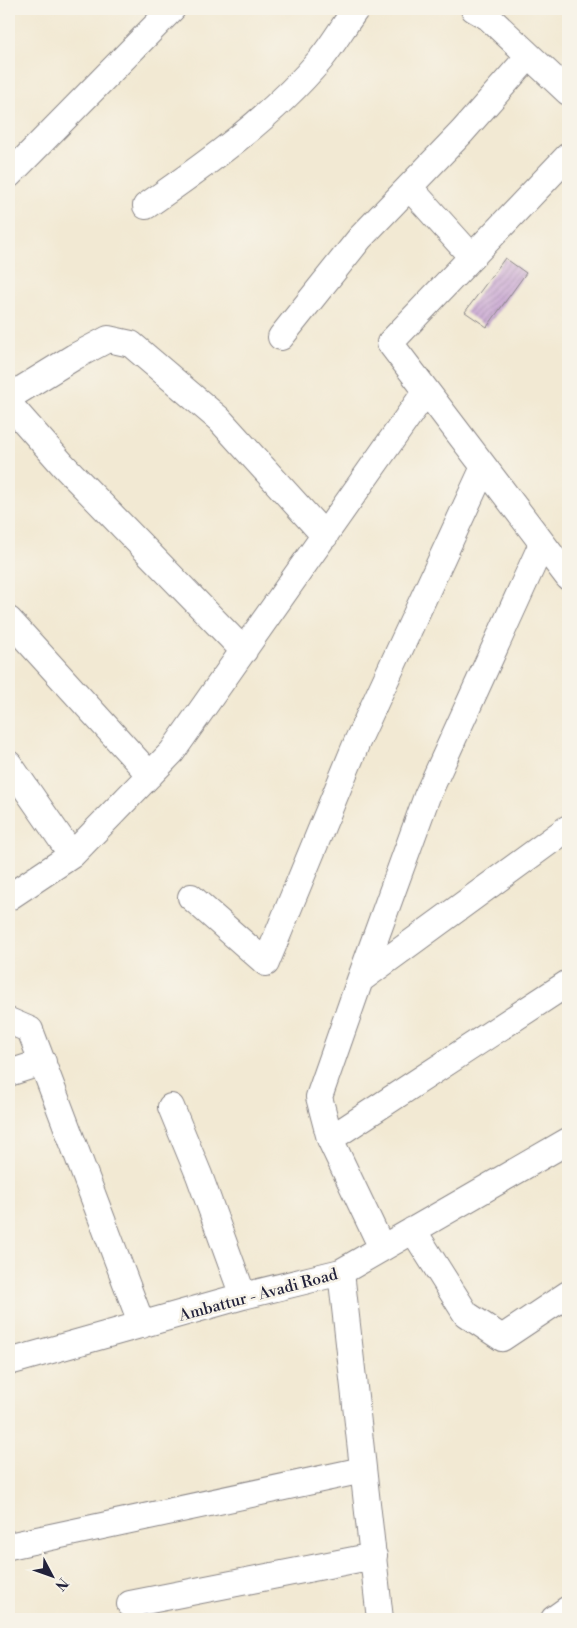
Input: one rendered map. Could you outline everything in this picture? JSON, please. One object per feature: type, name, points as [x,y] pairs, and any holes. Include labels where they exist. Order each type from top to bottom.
[{"type":"street","points":[[9,175],[172,9]]},
{"type":"street","points":[[146,206],[206,164],[285,98],[322,58],[356,9]]},
{"type":"street","points":[[483,12],[568,92]]},
{"type":"street","points":[[281,337],[360,238],[462,132],[529,56]]},
{"type":"street","points":[[568,156],[390,343],[568,577]]},
{"type":"street","points":[[408,187],[472,257]]},
{"type":"street","points":[[9,397],[74,357],[108,339],[131,344],[219,419],[325,536]]},
{"type":"street","points":[[9,897],[72,855],[172,752],[426,392]]},
{"type":"street","points":[[9,404],[63,465],[244,651]]},
{"type":"street","points":[[191,897],[266,963],[357,742],[484,467]]},
{"type":"street","points":[[382,1248],[330,1139],[319,1097],[427,796],[542,544]]},
{"type":"street","points":[[9,620],[150,775]]},
{"type":"street","points":[[9,764],[72,855]]},
{"type":"street","points":[[360,980],[568,828]]},
{"type":"street","points":[[330,1139],[568,983]]},
{"type":"street","points":[[9,1021],[30,1030],[142,1325]]},
{"type":"street","points":[[9,1072],[42,1062]]},
{"type":"street","points":[[171,1107],[199,1175],[243,1296]]},
{"type":"street","name":"Ambattur - Avadi Road","points":[[9,1362],[243,1296],[341,1272],[568,1141]]},
{"type":"street","points":[[413,1230],[466,1314],[502,1338],[568,1294]]},
{"type":"street","points":[[341,1272],[380,1612],[401,1619]]},
{"type":"street","points":[[9,1546],[364,1470]]},
{"type":"street","points":[[130,1604],[374,1556]]},
{"type":"street","points":[[554,1619],[568,1609]]},
{"type":"building","points":[[505,258],[526,273],[487,327],[465,312]]}]
